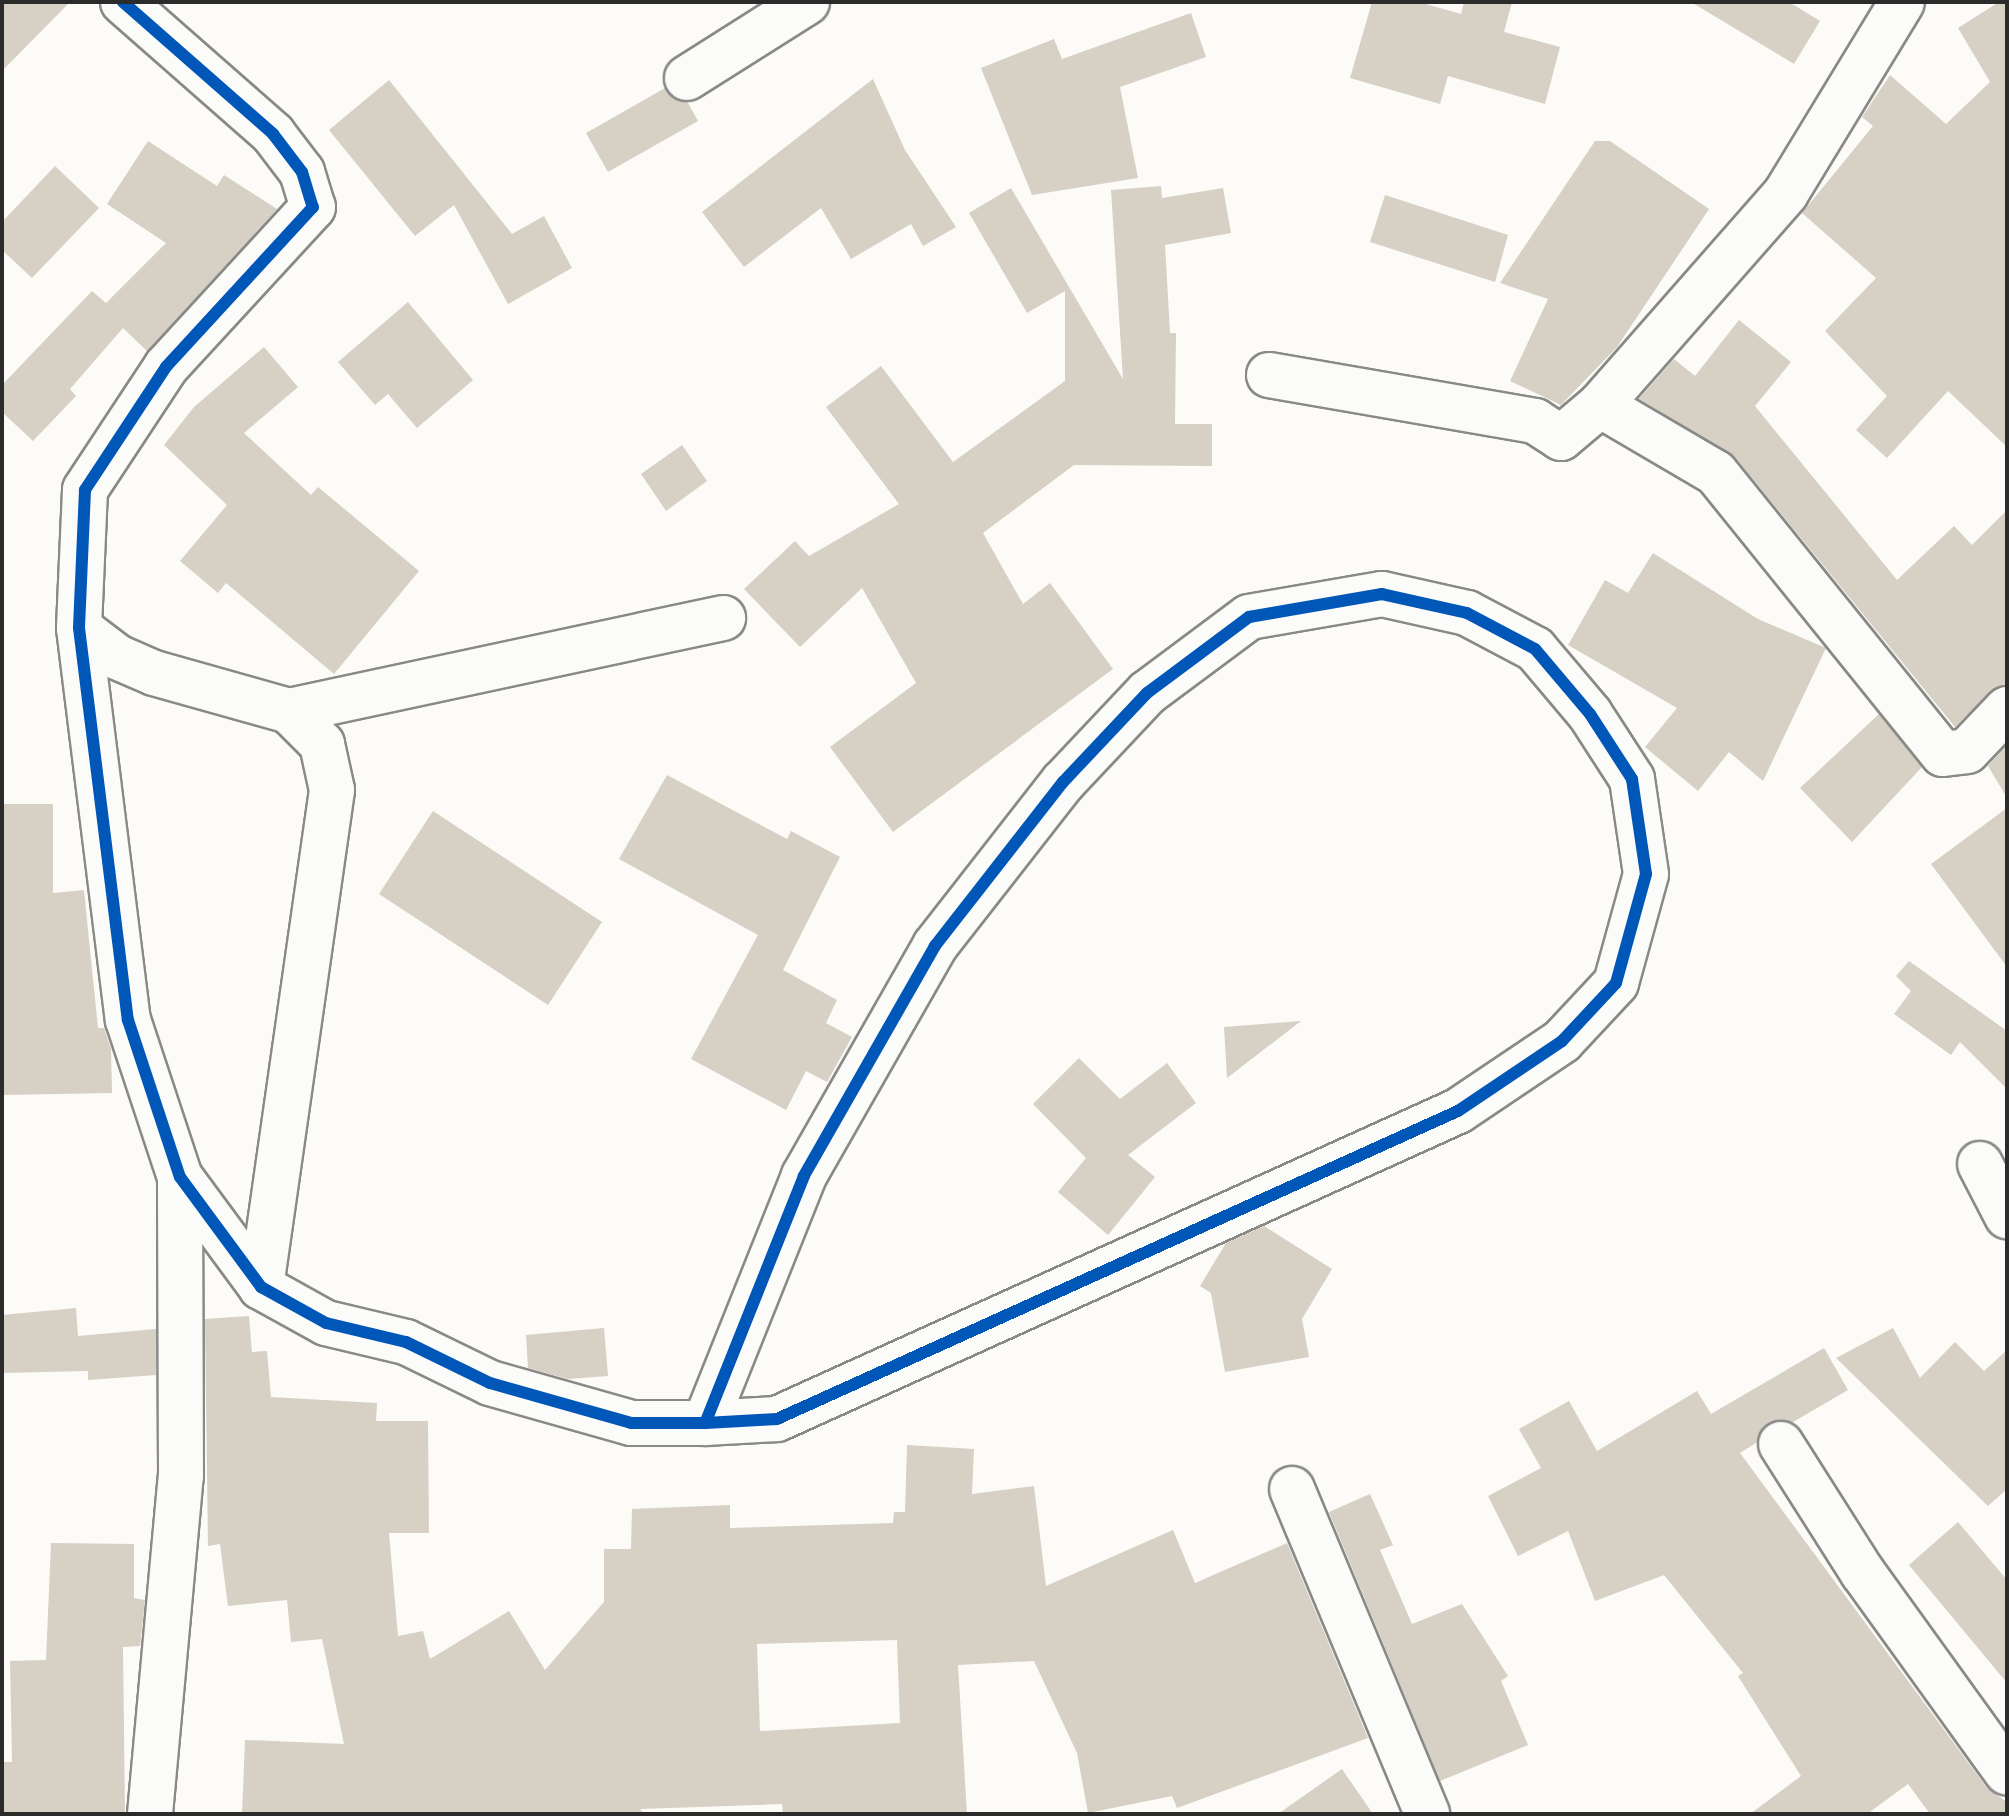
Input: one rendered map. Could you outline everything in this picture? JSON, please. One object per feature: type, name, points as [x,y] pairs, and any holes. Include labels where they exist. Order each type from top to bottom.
[{"type":"street","points":[[123,2],[273,134],[302,172],[313,207],[166,367],[85,490],[79,628],[128,1020],[180,1177],[261,1287],[326,1323],[406,1342],[490,1383],[561,1406],[631,1423],[705,1423],[777,1419],[1458,1111],[1562,1041],[1616,983],[1646,874],[1632,779],[1590,714],[1535,649],[1467,613],[1382,594],[1249,617],[1147,693],[1063,782],[935,946],[804,1176],[705,1423]]},
{"type":"street","points":[[687,78],[807,2]]},
{"type":"street","points":[[1269,375],[1535,421],[1561,438],[1600,405],[1786,193],[1902,2]]},
{"type":"street","points":[[1600,405],[1716,473],[1943,754],[1967,751],[2007,709]]},
{"type":"street","points":[[79,628],[117,657],[154,673],[289,711],[723,618]]},
{"type":"street","points":[[261,1287],[332,790],[322,744],[289,711]]},
{"type":"street","points":[[1980,1164],[2007,1216]]},
{"type":"street","points":[[150,1814],[181,1476],[180,1177]]},
{"type":"street","points":[[1781,1444],[1863,1573],[2007,1773]]},
{"type":"street","points":[[1292,1489],[1427,1814]]},
{"type":"building","points":[[2,2],[70,2],[2,71]]},
{"type":"building","points":[[1372,2],[1419,2],[1461,14],[1464,2],[1512,2],[1504,32],[1560,47],[1545,104],[1448,76],[1440,104],[1350,78]]},
{"type":"building","points":[[1691,2],[1789,2],[1820,21],[1794,64]]},
{"type":"building","points":[[1999,2],[2007,2],[2007,447],[1948,391],[1887,458],[1856,430],[1887,396],[1825,331],[1876,278],[1802,213],[1873,126],[1862,117],[1890,75],[1946,124],[1990,82],[1958,28]]},
{"type":"building","points":[[1191,13],[1206,57],[1120,87],[1138,178],[1032,195],[981,68],[1054,39],[1062,59]]},
{"type":"building","points":[[873,79],[905,150],[956,227],[923,246],[911,224],[851,259],[821,208],[744,267],[702,212]]},
{"type":"building","points":[[389,80],[512,234],[544,216],[572,268],[508,304],[454,205],[415,236],[329,130]]},
{"type":"building","points":[[665,88],[688,103],[698,121],[608,172],[586,133]]},
{"type":"building","points":[[148,141],[217,186],[224,175],[277,209],[147,351],[123,328],[70,389],[76,396],[33,441],[2,412],[2,385],[92,291],[106,303],[166,243],[107,204]]},
{"type":"building","points":[[1595,141],[1610,141],[1709,209],[1617,347],[1561,405],[1510,381],[1548,299],[1500,283]]},
{"type":"building","points":[[55,166],[99,208],[32,278],[2,250],[2,222]]},
{"type":"building","points":[[1161,186],[1162,198],[1223,188],[1231,233],[1165,245],[1170,333],[1176,333],[1175,424],[1212,424],[1212,466],[1074,465],[983,533],[1023,604],[1050,583],[1113,669],[893,832],[830,747],[916,683],[862,588],[800,647],[744,589],[795,541],[809,556],[899,504],[826,407],[881,366],[953,462],[1065,381],[1065,291],[1027,313],[969,213],[1011,188],[1123,379],[1111,190]]},
{"type":"building","points":[[1385,195],[1508,235],[1495,282],[1370,242]]},
{"type":"building","points":[[408,302],[473,380],[417,428],[388,394],[375,405],[338,362]]},
{"type":"building","points":[[1739,320],[1791,362],[1755,406],[1897,580],[1954,526],[1972,545],[2007,510],[2007,685],[1990,691],[1955,727],[1735,457],[1639,399],[1674,359],[1695,376]]},
{"type":"building","points":[[264,347],[298,387],[244,433],[311,495],[318,487],[419,571],[334,674],[226,583],[218,593],[180,561],[227,505],[164,445],[194,407]]},
{"type":"building","points":[[682,445],[707,481],[666,511],[641,474]]},
{"type":"building","points":[[1653,553],[1758,619],[1826,648],[1763,781],[1729,752],[1698,791],[1645,747],[1677,708],[1568,645],[1605,580],[1628,593]]},
{"type":"building","points":[[1879,714],[1922,767],[1852,842],[1800,788]]},
{"type":"building","points":[[2007,745],[2007,798],[1988,766]]},
{"type":"building","points":[[667,775],[787,839],[791,831],[840,857],[783,970],[837,1000],[826,1023],[852,1037],[827,1082],[806,1071],[786,1110],[691,1059],[758,935],[619,859]]},
{"type":"building","points":[[2,804],[53,804],[53,893],[84,890],[98,1028],[104,1028],[111,1049],[112,1093],[2,1095]]},
{"type":"building","points":[[2007,808],[2007,967],[1931,864]]},
{"type":"building","points":[[433,811],[602,922],[548,1005],[379,894]]},
{"type":"building","points":[[1909,961],[2007,1031],[2007,1089],[1960,1042],[1951,1055],[1894,1014],[1911,991],[1896,976]]},
{"type":"building","points":[[1301,1021],[1227,1078],[1224,1027]]},
{"type":"building","points":[[1079,1058],[1120,1099],[1167,1063],[1196,1103],[1128,1155],[1155,1177],[1108,1235],[1058,1192],[1086,1158],[1033,1104]]},
{"type":"building","points":[[1264,1226],[1332,1269],[1302,1319],[1309,1357],[1225,1372],[1211,1293],[1200,1286],[1226,1243]]},
{"type":"building","points":[[76,1308],[78,1336],[156,1329],[156,1375],[88,1380],[88,1371],[2,1373],[2,1315]]},
{"type":"building","points":[[249,1316],[252,1352],[267,1351],[271,1397],[377,1403],[376,1421],[428,1421],[429,1533],[389,1533],[398,1636],[423,1631],[430,1659],[509,1611],[545,1670],[604,1602],[604,1549],[631,1549],[632,1509],[730,1505],[730,1528],[893,1523],[894,1512],[905,1512],[907,1445],[974,1449],[972,1494],[1034,1486],[1046,1586],[1173,1530],[1195,1583],[1287,1543],[1368,1738],[1177,1808],[1172,1796],[1088,1813],[1077,1753],[1034,1661],[958,1665],[967,1814],[783,1814],[782,1804],[640,1809],[644,1814],[242,1814],[245,1740],[344,1744],[322,1639],[291,1642],[287,1600],[228,1606],[220,1544],[208,1546],[205,1319]],"holes":[[[897,1640],[900,1723],[760,1731],[757,1644]]]},
{"type":"building","points":[[604,1328],[608,1376],[568,1379],[528,1368],[526,1335]]},
{"type":"building","points":[[1893,1328],[1920,1378],[1955,1342],[1984,1371],[2007,1350],[2007,1489],[1988,1506],[1836,1358]]},
{"type":"building","points":[[1824,1348],[1848,1390],[1793,1422],[1768,1423],[1756,1443],[1740,1453],[1987,1788],[2007,1802],[2007,1814],[1930,1814],[1908,1784],[1867,1814],[1750,1814],[1801,1776],[1738,1676],[1743,1673],[1664,1575],[1595,1601],[1568,1531],[1518,1556],[1488,1496],[1541,1468],[1519,1429],[1569,1401],[1597,1451],[1697,1391],[1711,1414]]},
{"type":"building","points":[[1370,1494],[1393,1545],[1380,1550],[1412,1624],[1462,1604],[1508,1676],[1501,1681],[1528,1745],[1440,1781],[1329,1512]]},
{"type":"building","points":[[1958,1522],[2007,1580],[2007,1683],[1909,1565]]},
{"type":"building","points":[[51,1543],[134,1544],[134,1598],[145,1600],[140,1646],[123,1647],[125,1814],[2,1814],[2,1762],[12,1762],[10,1661],[46,1660]]},
{"type":"building","points":[[1342,1769],[1373,1814],[1278,1814]]},
{"type":"cycle path","points":[[123,2],[273,134],[302,172],[313,207],[166,367],[85,490],[79,628],[128,1020],[180,1177],[261,1287],[326,1323],[406,1342],[490,1383],[631,1423],[705,1423],[777,1419],[1458,1111],[1562,1041],[1616,983],[1646,874],[1632,779],[1590,714],[1535,649],[1467,613],[1382,594],[1249,617],[1147,693],[1063,782],[935,946],[804,1176],[705,1423]]}]
